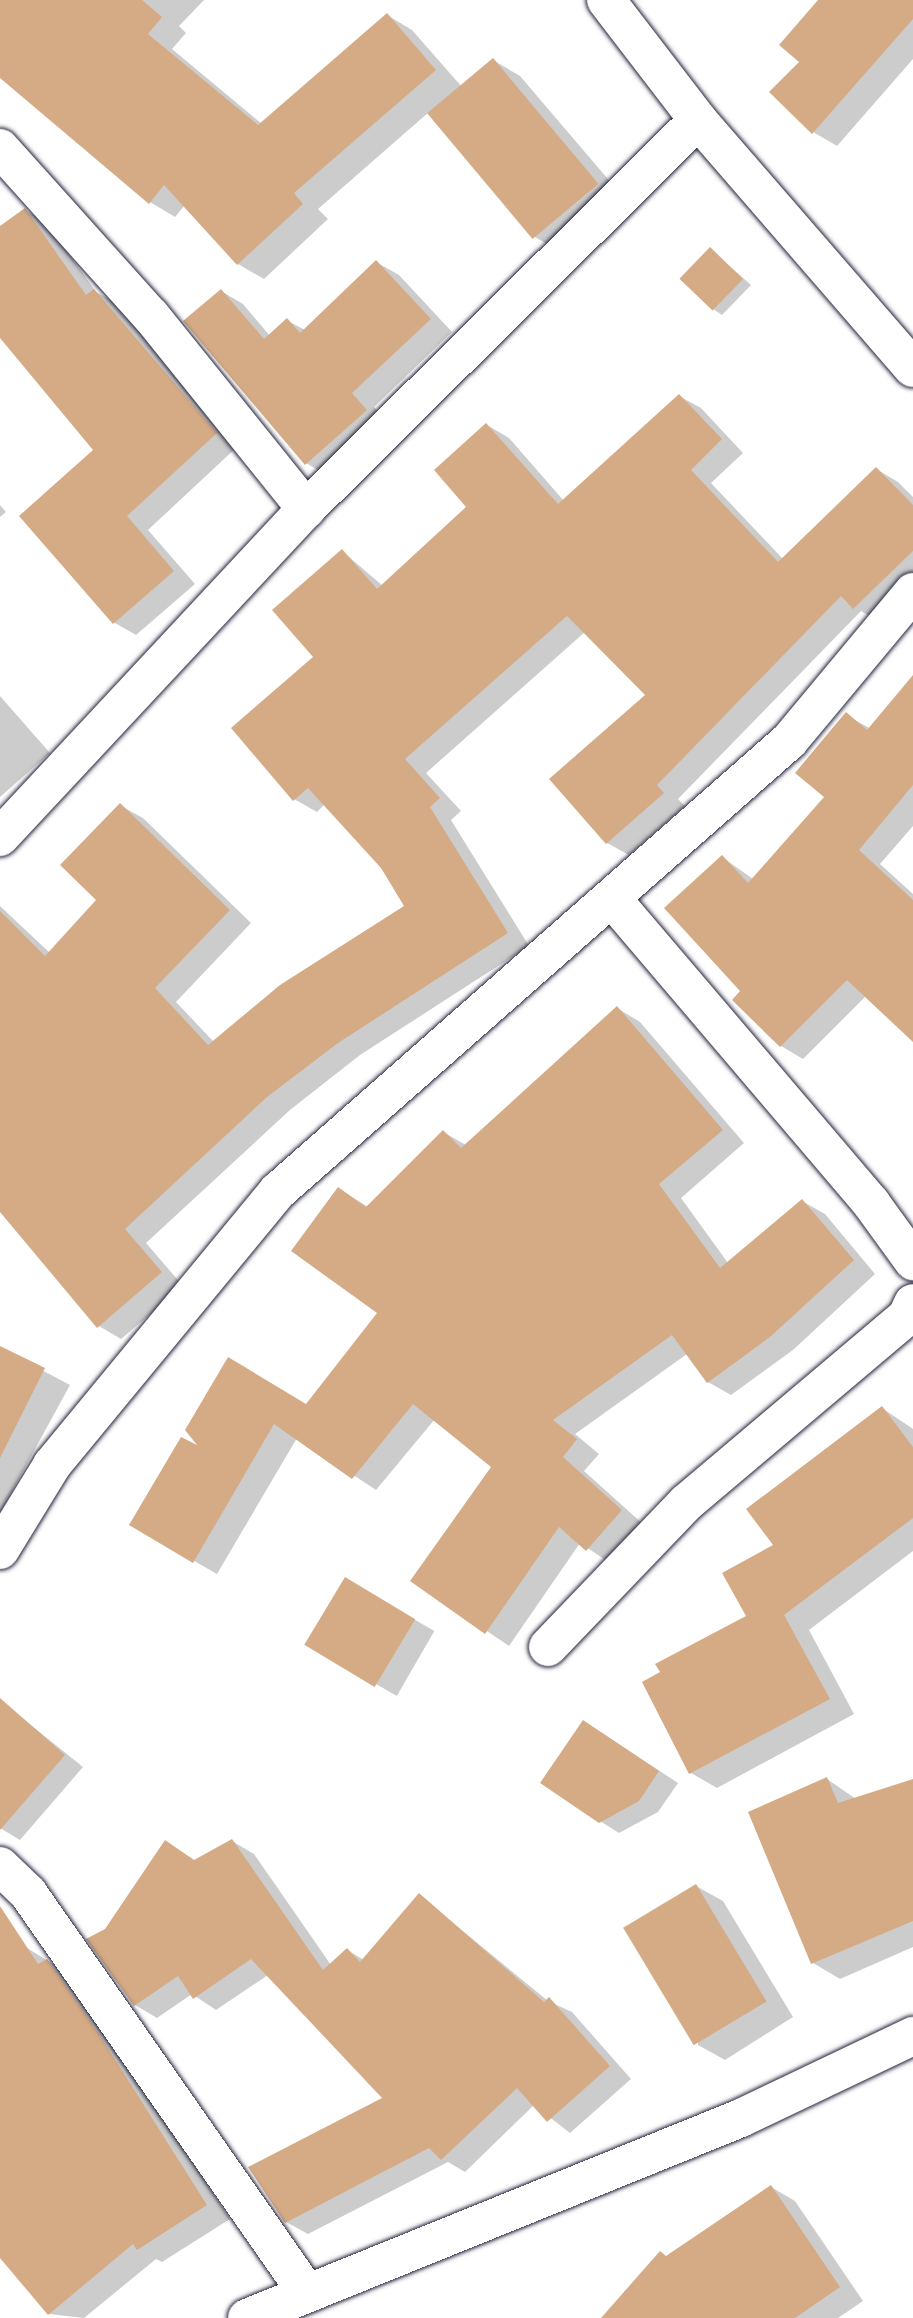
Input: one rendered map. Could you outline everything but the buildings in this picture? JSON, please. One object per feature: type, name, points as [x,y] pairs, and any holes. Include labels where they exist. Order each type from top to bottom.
[{"type":"street","points":[[606,0],[698,121],[913,368]]},
{"type":"street","points":[[0,837],[306,509],[698,121]]},
{"type":"street","points":[[6,164],[306,509]]},
{"type":"street","points":[[0,1550],[52,1465],[278,1191],[614,901],[789,741],[913,592]]},
{"type":"street","points":[[614,901],[871,1203],[913,1261]]},
{"type":"street","points":[[548,1647],[686,1503],[907,1316],[913,1303]]},
{"type":"street","points":[[0,1866],[28,1893],[306,2292]]},
{"type":"street","points":[[248,2318],[306,2292],[741,2118],[913,2036]]}]
